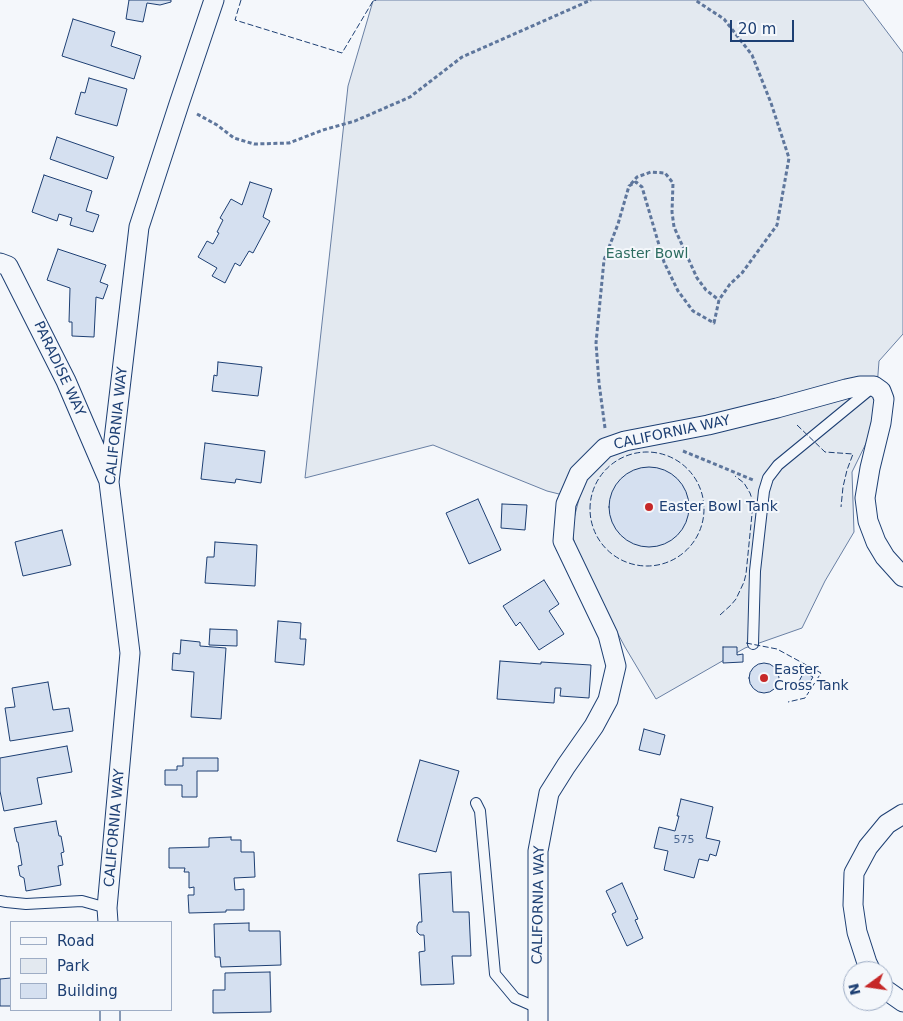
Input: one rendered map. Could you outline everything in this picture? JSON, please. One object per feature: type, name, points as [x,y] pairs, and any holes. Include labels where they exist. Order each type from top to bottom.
[{"type":"street","name":"CALIFORNIA WAY","points":[[108,915],[130,653],[110,482],[139,227],[214,0]]},
{"type":"street","name":"PARADISE WAY","points":[[0,263],[8,266],[66,381],[110,482]]},
{"type":"street","name":"CALIFORNIA WAY","points":[[538,1015],[538,851],[549,793],[594,726],[608,700],[616,666],[608,635],[563,541],[566,504],[579,474],[605,448],[625,441],[708,425],[846,389],[874,386]]},
{"type":"street","points":[[874,386],[881,391],[884,399],[881,423],[865,498],[868,521],[876,542],[885,557],[903,577]]},
{"type":"street","points":[[865,961],[857,932],[853,905],[854,873],[868,847],[880,832],[887,824],[903,814]]},
{"type":"lane","points":[[753,644],[755,570],[760,522],[768,478],[778,465],[874,386]]},
{"type":"lane","points":[[476,803],[480,811],[495,974],[515,998],[538,1015]]},
{"type":"lane","points":[[0,901],[26,904],[82,902],[108,915]]},
{"type":"path","points":[[179,104],[217,125],[234,138],[254,144],[289,143],[323,130],[355,121],[410,97],[462,57],[591,0]]},
{"type":"path","points":[[629,186],[636,182],[642,187],[664,262],[678,291],[694,311],[714,323],[719,300],[730,284],[742,273],[777,225],[788,158],[752,55],[724,19],[695,0]]},
{"type":"path","points":[[605,448],[606,434],[596,344],[604,260],[618,224],[629,186],[637,177],[651,172],[665,173],[673,183],[672,212],[674,227],[697,278],[706,290],[719,300]]},
{"type":"path","points":[[680,450],[766,485]]},
{"type":"green space","name":"Easter Bowl","points":[[863,0],[903,53],[903,334],[879,361],[874,427],[852,472],[854,532],[825,581],[802,628],[745,648],[656,699],[625,647],[580,563],[571,530],[579,499],[547,491],[433,445],[305,478],[348,86],[373,1]]},
{"type":"building","points":[[129,0],[171,0],[171,2],[160,5],[147,3],[143,22],[126,19]]},
{"type":"building","points":[[73,19],[115,32],[111,46],[141,56],[134,79],[62,56]]},
{"type":"building","points":[[89,78],[127,89],[117,126],[75,114],[81,92],[85,93]]},
{"type":"building","points":[[57,137],[114,157],[107,179],[50,159]]},
{"type":"building","points":[[44,175],[92,191],[86,211],[99,215],[93,232],[70,225],[72,218],[59,214],[57,221],[32,212]]},
{"type":"building","points":[[250,182],[272,189],[263,217],[270,221],[253,253],[249,251],[240,266],[235,263],[225,283],[212,276],[217,268],[198,257],[207,241],[213,244],[223,220],[220,218],[231,199],[242,205]]},
{"type":"building","points":[[58,249],[106,265],[100,282],[108,285],[103,299],[96,297],[94,337],[72,336],[72,322],[69,322],[70,288],[47,280]]},
{"type":"building","points":[[218,362],[262,367],[258,396],[212,391],[214,375],[217,376]]},
{"type":"building","points":[[205,443],[265,451],[261,483],[236,479],[235,483],[201,479]]},
{"type":"building","name":"Easter Bowl Tank","points":[[641,467],[657,467],[678,478],[689,499],[689,515],[678,536],[657,547],[641,547],[627,541],[615,529],[609,515],[609,499],[615,485],[627,473]]},
{"type":"building","points":[[478,499],[501,550],[469,564],[446,513]]},
{"type":"building","points":[[502,504],[527,505],[525,530],[501,528]]},
{"type":"building","points":[[62,530],[71,565],[23,576],[15,542]]},
{"type":"building","points":[[215,542],[257,545],[255,586],[205,583],[207,557],[214,557]]},
{"type":"building","points":[[544,580],[559,604],[549,611],[564,634],[539,650],[520,622],[516,626],[503,606]]},
{"type":"building","points":[[278,621],[301,623],[300,639],[306,639],[304,665],[275,662]]},
{"type":"building","points":[[210,629],[237,630],[237,646],[209,645]]},
{"type":"building","points":[[181,640],[200,642],[200,646],[226,648],[221,719],[191,717],[194,672],[172,670],[173,653],[180,654]]},
{"type":"building","points":[[723,647],[737,647],[737,655],[743,654],[743,662],[723,663]]},
{"type":"building","points":[[500,661],[591,665],[589,698],[560,696],[561,688],[555,688],[554,703],[497,699]]},
{"type":"building","name":"Easter Cross Tank","points":[[764,663],[770,664],[778,672],[778,684],[770,692],[764,693],[758,692],[750,684],[749,678],[750,672],[758,664]]},
{"type":"building","points":[[804,672],[813,677],[805,690],[797,685]]},
{"type":"building","points":[[48,682],[53,710],[69,708],[73,731],[10,741],[5,708],[15,707],[12,688]]},
{"type":"building","points":[[644,729],[665,735],[660,755],[639,750]]},
{"type":"building","points":[[67,746],[72,772],[37,778],[42,804],[4,811],[0,791],[0,758]]},
{"type":"building","points":[[183,758],[218,758],[218,771],[197,771],[197,797],[182,797],[182,785],[165,785],[165,770],[177,770],[177,766],[183,766]]},
{"type":"building","points":[[420,760],[459,771],[436,852],[397,841]]},
{"type":"building","points":[[681,799],[713,807],[706,838],[720,841],[716,856],[710,854],[708,861],[699,859],[694,878],[664,870],[668,851],[654,848],[659,827],[675,831]]},
{"type":"building","points":[[56,821],[64,852],[61,853],[63,865],[58,866],[61,885],[26,891],[24,878],[20,876],[18,866],[22,865],[14,828]]},
{"type":"building","points":[[231,837],[231,840],[241,840],[241,852],[254,852],[255,877],[234,878],[235,890],[244,889],[244,910],[189,913],[188,895],[194,895],[194,887],[189,888],[189,872],[184,872],[185,868],[169,868],[169,848],[209,847],[209,838]]},
{"type":"building","points":[[451,872],[453,912],[469,912],[471,956],[452,956],[454,984],[421,985],[419,952],[425,951],[424,935],[420,935],[417,932],[419,922],[422,922],[419,874]]},
{"type":"building","points":[[622,883],[638,919],[635,920],[643,938],[627,946],[612,914],[616,912],[606,891]]},
{"type":"building","points":[[249,923],[249,931],[280,931],[281,965],[221,967],[220,957],[215,957],[214,924]]},
{"type":"building","points":[[270,972],[271,1012],[213,1013],[213,990],[225,990],[225,973]]},
{"type":"building","points":[[10,978],[10,1006],[0,1006],[0,979]]},
{"type":"fence","points":[[241,0],[235,20],[342,53],[373,1],[376,0]]},
{"type":"fence","points":[[797,425],[825,452],[853,454],[843,487],[841,507]]},
{"type":"fence","points":[[647,452],[669,457],[687,469],[699,487],[704,509],[699,531],[687,549],[669,561],[647,566],[625,561],[607,549],[595,531],[590,509],[595,487],[607,469],[625,457],[647,452]]},
{"type":"fence","points":[[720,615],[736,599],[746,574],[752,499],[744,483],[735,476]]},
{"type":"fence","points":[[746,643],[777,649],[821,673],[805,698],[788,702]]},
{"type":"place","name":"Easter Bowl Tank","points":[[649,507]]},
{"type":"place","name":"Easter Cross Tank","points":[[764,678]]}]
